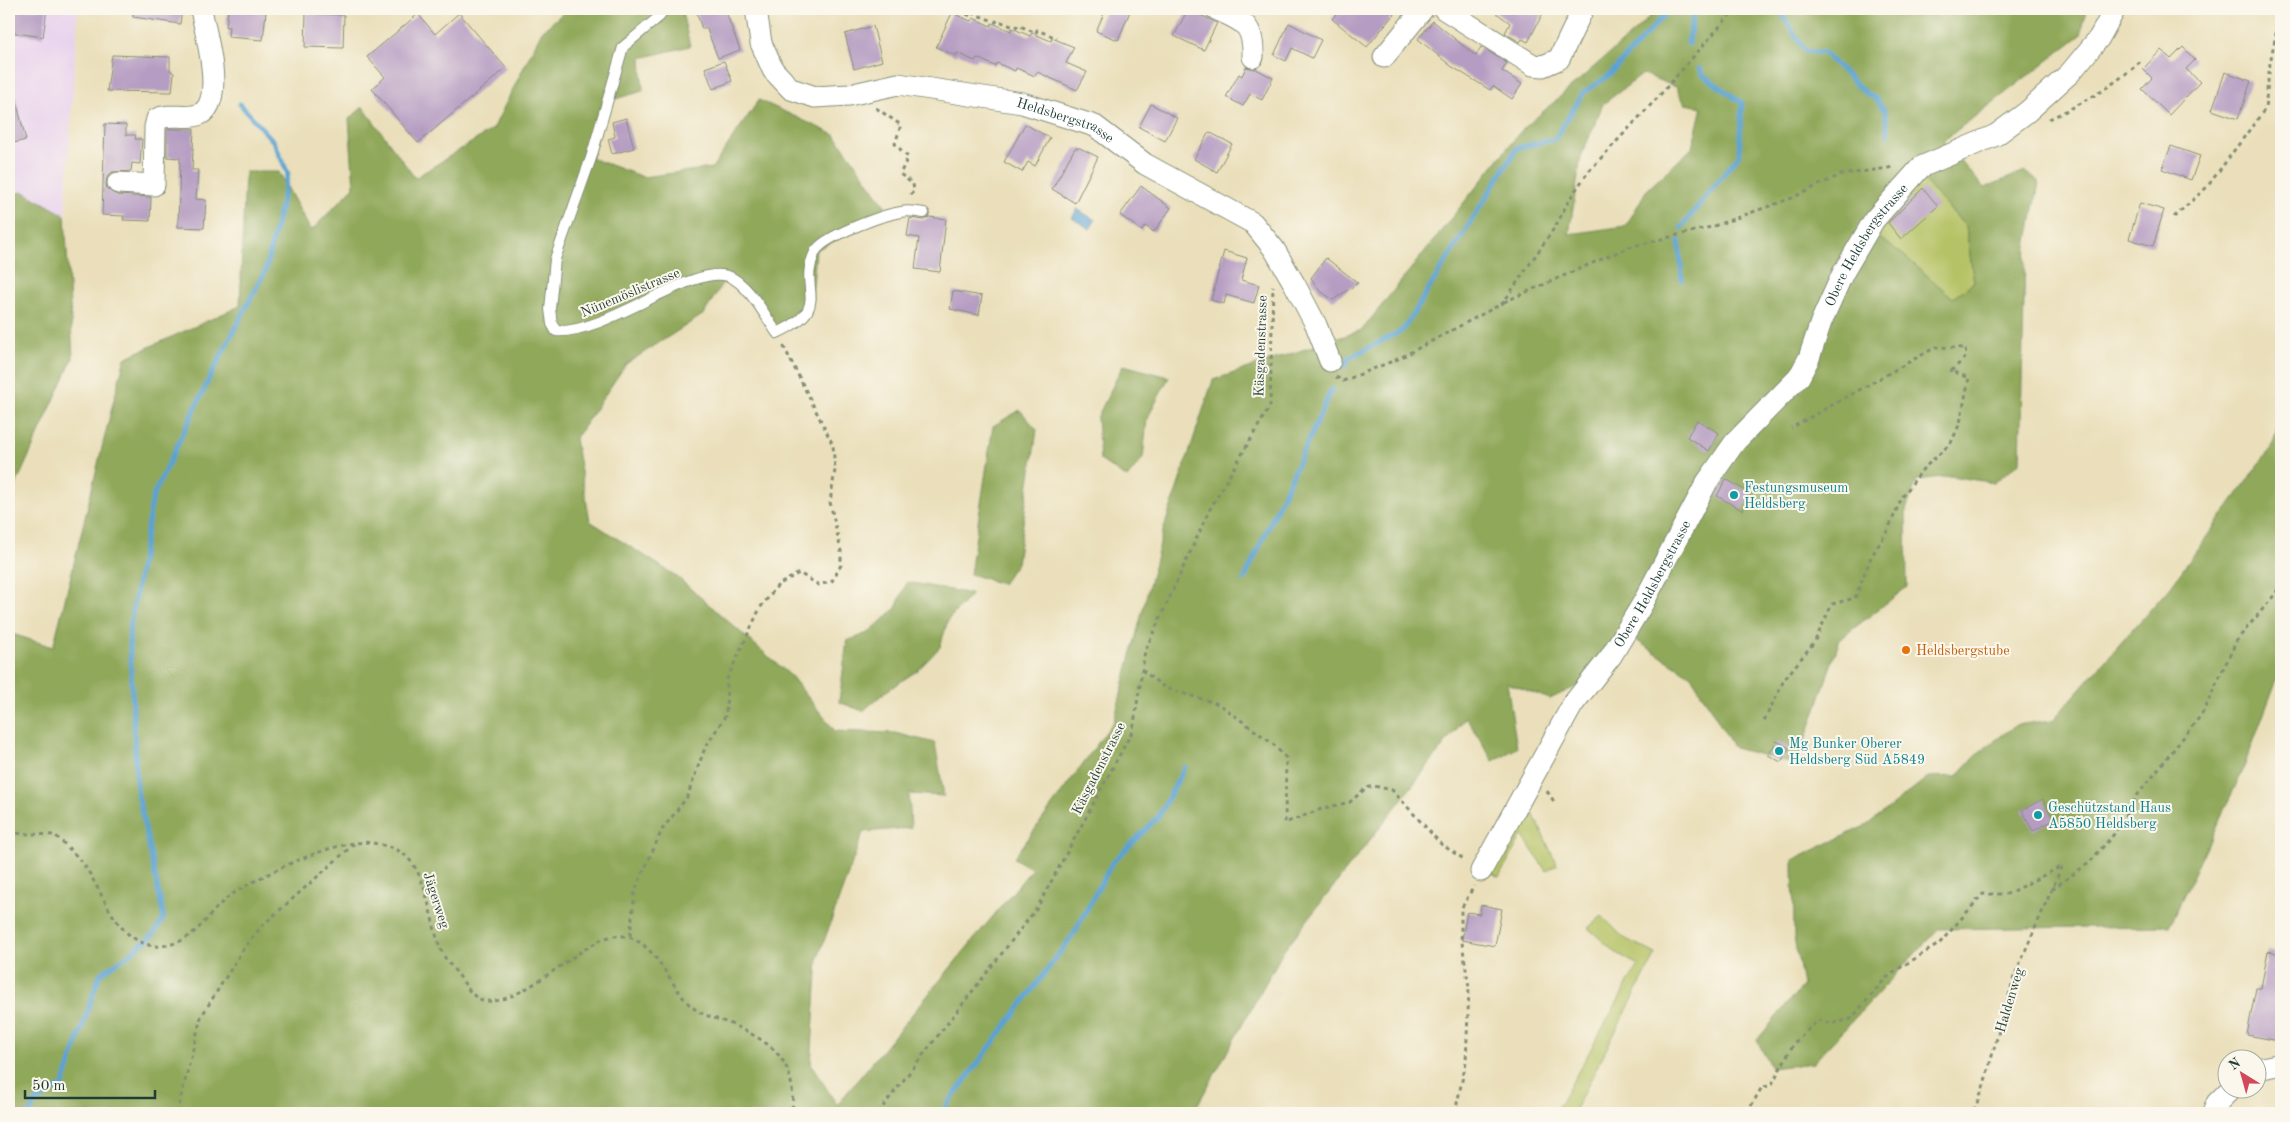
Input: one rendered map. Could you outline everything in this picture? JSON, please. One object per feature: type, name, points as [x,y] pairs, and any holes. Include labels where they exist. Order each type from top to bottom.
[{"type":"street","points":[[118,184],[154,185],[155,127],[157,119],[164,116],[192,116],[202,112],[210,103],[212,71],[201,9]]},
{"type":"street","name":"Heldsbergstrasse","points":[[756,9],[761,43],[768,61],[791,89],[815,97],[849,95],[898,84],[1022,102],[1095,126],[1145,164],[1252,223],[1274,249],[1296,285],[1316,325],[1330,360]]},
{"type":"street","points":[[1216,9],[1239,20],[1251,32],[1254,39],[1253,57]]},
{"type":"street","points":[[1384,57],[1423,9]]},
{"type":"street","points":[[1444,9],[1533,65],[1543,66],[1559,59],[1583,9]]},
{"type":"street","name":"Obere Heldsbergstrasse","points":[[1481,871],[1573,704],[1610,656],[1643,603],[1707,482],[1736,442],[1799,377],[1809,358],[1821,322],[1843,273],[1874,220],[1921,167],[1996,134],[2027,112],[2070,73],[2099,38],[2115,9]]},
{"type":"street","points":[[2268,1067],[2281,1064]]},
{"type":"street","points":[[2213,1113],[2220,1100]]},
{"type":"lane","name":"Nünemöslistrasse","points":[[662,9],[660,16],[623,47],[590,158],[555,259],[550,309],[552,324],[556,332],[569,332],[611,318],[705,275],[712,275],[728,276],[741,285],[760,308],[777,334]]},
{"type":"lane","points":[[777,334],[803,318],[811,306],[810,266],[816,250],[832,238],[860,224],[903,211],[924,213]]},
{"type":"path","points":[[959,11],[971,16],[974,9]]},
{"type":"path","points":[[1503,303],[1555,227],[1569,200],[1588,172],[1659,96],[1735,9]]},
{"type":"path","points":[[2174,217],[2207,187],[2265,108],[2270,63],[2281,10]]},
{"type":"path","points":[[972,13],[1016,28],[1018,25],[1036,33],[1037,30],[1058,38]]},
{"type":"path","points":[[2044,121],[2080,105],[2107,88],[2143,59]]},
{"type":"path","points":[[849,95],[869,103],[901,125],[895,144],[908,157],[900,174],[913,184],[914,191],[908,196],[916,201],[912,212]]},
{"type":"path","points":[[1330,360],[1336,377],[1343,381],[1398,359],[1503,303],[1629,247],[1711,227],[1792,198],[1840,175],[1897,167],[1921,167]]},
{"type":"path","name":"Käsgadenstrasse","points":[[878,1113],[1037,908],[1133,730],[1145,651],[1210,510],[1270,406],[1273,278]]},
{"type":"path","points":[[777,334],[833,445],[834,470],[830,502],[841,565],[832,581],[819,585],[799,572],[778,585],[760,608],[726,679],[726,715],[705,748],[687,797],[662,830],[635,890],[630,936],[648,950],[687,1002],[706,1017],[729,1024],[761,1040],[775,1051],[784,1063],[791,1079],[792,1113]]},
{"type":"path","points":[[1764,721],[1784,680],[1815,641],[1832,604],[1855,598],[1872,557],[1888,530],[1901,499],[1922,470],[1951,444],[1960,423],[1969,378],[1952,371],[1966,357],[1965,348],[1936,347],[1791,428]]},
{"type":"path","points":[[2052,890],[2089,863],[2114,834],[2139,793],[2202,714],[2237,640],[2276,593],[2281,582]]},
{"type":"path","points":[[1142,670],[1165,688],[1219,704],[1273,744],[1286,758],[1285,822],[1324,808],[1350,802],[1366,788],[1374,786],[1392,790],[1442,844],[1481,871],[1462,909],[1460,936],[1469,988],[1466,1062],[1455,1113]]},
{"type":"path","name":"Jägerweg","points":[[9,833],[55,835],[82,862],[119,922],[133,938],[149,945],[168,945],[189,937],[223,900],[236,891],[307,856],[355,842],[389,846],[402,852],[411,862],[419,874],[442,954],[470,991],[478,998],[498,1001],[529,987],[598,942],[612,936],[630,936]]},
{"type":"path","points":[[177,1113],[201,1017],[244,948],[262,926],[288,901],[355,842]]},
{"type":"path","name":"Haldenweg","points":[[1748,1113],[1762,1087],[1769,1086],[1773,1082],[1794,1043],[1816,1022],[1822,1020],[1831,1024],[1851,1019],[1886,979],[1901,967],[1939,944],[1983,894],[2007,894],[2062,866],[2014,977],[1983,1088],[1972,1113]]},
{"type":"shaded area","points":[[9,9],[78,9],[65,215],[24,192],[9,194]]},
{"type":"green space","points":[[568,9],[685,9],[682,12],[690,46],[641,58],[643,91],[608,101],[591,158],[643,177],[712,168],[759,100],[835,135],[891,214],[816,250],[811,306],[777,333],[760,308],[727,276],[704,314],[626,364],[575,439],[590,521],[676,576],[791,676],[835,731],[895,733],[935,743],[944,796],[909,794],[911,828],[863,832],[818,958],[811,1064],[837,1105],[1032,869],[1014,858],[1114,721],[1164,528],[1213,380],[1362,330],[1521,131],[1635,31],[1657,9],[2086,9],[2081,35],[1943,141],[1984,188],[2025,171],[2039,182],[2025,257],[2020,462],[1994,483],[1951,476],[1917,480],[1906,510],[1907,587],[1840,639],[1797,764],[1734,748],[1691,676],[1619,629],[1602,674],[1550,699],[1507,683],[1517,748],[1493,761],[1466,717],[1284,950],[1193,1113],[9,1113],[9,633],[53,647],[125,358],[240,306],[245,172],[279,172],[311,231],[354,187],[349,119],[363,107],[415,178],[493,129],[542,31]],"holes":[[[1643,74],[1676,87],[1685,104],[1702,107],[1692,148],[1646,191],[1626,226],[1569,234],[1581,157],[1603,104]],[[1920,176],[1966,227],[1974,282],[1953,298],[1902,254],[1871,232]]]},
{"type":"green space","points":[[1920,176],[1966,227],[1974,282],[1953,298],[1902,254],[1871,232]]},
{"type":"green space","points":[[24,192],[65,215],[73,358],[9,500],[9,194]]},
{"type":"green space","points":[[1123,365],[1169,377],[1147,419],[1143,458],[1127,478],[1100,460],[1097,418]]},
{"type":"green space","points":[[2281,409],[2281,668],[2243,770],[2169,926],[1938,929],[1813,1063],[1771,1068],[1757,1040],[1803,985],[1794,938],[1793,860],[1867,825],[1928,777],[1957,776],[1978,753],[2016,725],[2053,720],[2171,586],[2273,445]]},
{"type":"green space","points":[[1020,410],[1037,430],[1017,563],[1002,584],[970,574],[993,426]]},
{"type":"green space","points":[[907,582],[972,594],[948,620],[940,647],[918,670],[885,692],[863,711],[839,702],[847,641],[868,633],[896,608]]},
{"type":"green space","points":[[1526,798],[1557,865],[1546,871],[1522,835],[1499,877],[1487,870]]},
{"type":"green space","points":[[1602,916],[1624,938],[1656,954],[1573,1113],[1555,1113],[1638,965],[1615,952],[1588,928]]},
{"type":"water","points":[[1077,209],[1095,220],[1090,229],[1072,218]]},
{"type":"building","points":[[12,9],[47,9],[43,37],[9,32],[9,18]]},
{"type":"building","points":[[133,9],[182,9],[180,24],[133,17]]},
{"type":"building","points":[[228,9],[266,12],[263,40],[228,37],[229,27],[226,27]]},
{"type":"building","points":[[710,9],[725,9],[740,50],[718,58],[706,27],[702,29],[697,14]]},
{"type":"building","points":[[1106,9],[1131,9],[1118,40],[1096,31]]},
{"type":"building","points":[[1188,9],[1217,23],[1204,50],[1174,36]]},
{"type":"building","points":[[1340,9],[1398,9],[1367,47],[1332,19]]},
{"type":"building","points":[[1491,9],[1534,9],[1543,13],[1528,42],[1522,39],[1520,42],[1505,33],[1510,23]]},
{"type":"building","points":[[306,13],[344,15],[343,48],[305,47]]},
{"type":"building","points":[[459,13],[506,68],[418,143],[372,89],[385,77],[367,57],[418,14],[435,34]]},
{"type":"building","points":[[952,13],[971,21],[973,18],[991,26],[992,23],[1011,31],[1012,28],[1030,36],[1032,33],[1051,41],[1052,38],[1074,47],[1066,63],[1087,72],[1077,90],[1037,72],[1035,76],[1016,68],[1015,71],[997,63],[995,66],[977,58],[975,61],[957,53],[956,56],[936,47]]},
{"type":"building","points":[[1433,21],[1476,56],[1481,47],[1507,63],[1502,71],[1522,84],[1512,99],[1493,86],[1490,90],[1451,66],[1418,39]]},
{"type":"building","points":[[1289,23],[1321,40],[1312,58],[1292,48],[1286,61],[1274,55]]},
{"type":"building","points":[[873,26],[882,61],[854,69],[845,34]]},
{"type":"building","points":[[2183,47],[2195,60],[2186,69],[2200,82],[2169,115],[2142,89],[2152,78],[2143,69],[2161,50],[2171,59]]},
{"type":"building","points":[[112,55],[170,57],[170,70],[174,73],[172,92],[107,91]]},
{"type":"building","points":[[724,61],[732,81],[713,89],[705,68]]},
{"type":"building","points":[[1246,67],[1256,69],[1273,78],[1262,100],[1250,94],[1243,106],[1226,97],[1239,74],[1242,76]]},
{"type":"building","points":[[2225,72],[2251,81],[2238,119],[2212,110]]},
{"type":"building","points":[[14,92],[26,140],[9,144],[9,93]]},
{"type":"building","points":[[1151,104],[1177,118],[1165,141],[1139,127]]},
{"type":"building","points":[[626,118],[634,148],[612,154],[608,139],[615,137],[612,122]]},
{"type":"building","points":[[105,124],[126,125],[126,135],[136,135],[135,139],[142,139],[140,164],[132,163],[131,171],[112,172],[107,177],[106,183],[107,189],[117,195],[151,197],[150,221],[123,220],[124,216],[102,215]]},
{"type":"building","points":[[1025,124],[1050,138],[1035,166],[1028,162],[1022,172],[1004,162]]},
{"type":"building","points":[[167,129],[194,129],[192,170],[198,170],[196,199],[206,200],[204,228],[178,227],[180,158],[167,157]]},
{"type":"building","points":[[1209,132],[1232,144],[1217,172],[1194,159]]},
{"type":"building","points":[[2171,146],[2200,156],[2191,180],[2162,169]]},
{"type":"building","points":[[1075,148],[1080,148],[1098,157],[1075,203],[1052,189]]},
{"type":"building","points":[[1141,186],[1171,208],[1154,232],[1145,226],[1142,231],[1120,215]]},
{"type":"building","points":[[1923,188],[1938,206],[1901,239],[1888,223]]},
{"type":"building","points":[[2140,203],[2164,210],[2153,246],[2129,239]]},
{"type":"building","points":[[929,217],[946,219],[940,272],[915,269],[919,238],[907,236],[910,218],[924,220]]},
{"type":"building","points":[[1224,251],[1247,258],[1241,280],[1259,285],[1254,303],[1226,295],[1224,304],[1211,300]]},
{"type":"building","points":[[1326,258],[1358,283],[1333,300],[1319,290],[1311,278]]},
{"type":"building","points":[[953,291],[982,296],[979,315],[950,309]]},
{"type":"building","points":[[1697,420],[1719,433],[1709,451],[1687,437]]},
{"type":"building","name":"Festungsmuseum Heldsberg","points":[[1726,479],[1751,494],[1742,510],[1717,496]]},
{"type":"building","name":"Mg Bunker Oberer Heldsberg Süd A5849","points":[[1777,741],[1789,748],[1781,762],[1768,755]]},
{"type":"building","name":"Geschützstand Haus A5850 Heldsberg","points":[[2043,799],[2054,820],[2033,831],[2022,810]]},
{"type":"building","points":[[1481,905],[1502,909],[1495,946],[1462,940],[1467,912],[1480,914]]},
{"type":"building","points":[[2268,951],[2281,954],[2281,1028],[2279,1041],[2247,1035],[2256,988],[2261,988]]},
{"type":"waterway","points":[[1345,366],[1349,358],[1403,330],[1517,148],[1555,139],[1583,93],[1608,76],[1670,9]]},
{"type":"waterway","points":[[1688,44],[1693,15],[1689,9]]},
{"type":"waterway","points":[[1779,9],[1805,51],[1824,53],[1863,91],[1876,99],[1885,111],[1888,135]]},
{"type":"waterway","points":[[1681,228],[1739,155],[1742,103],[1702,74],[1700,68]]},
{"type":"waterway","points":[[30,1113],[35,1102],[63,1085],[100,974],[127,956],[154,934],[164,918],[137,790],[129,632],[153,496],[211,375],[266,269],[288,174],[274,142],[240,104]]},
{"type":"waterway","points":[[1679,240],[1682,280]]},
{"type":"waterway","points":[[1244,580],[1332,389]]},
{"type":"waterway","points":[[941,1113],[1073,935],[1112,863],[1158,817],[1185,767]]},
{"type":"place","name":"Festungsmuseum Heldsberg","points":[[1734,495]]},
{"type":"place","name":"Heldsbergstube","points":[[1906,650]]},
{"type":"place","name":"Mg Bunker Oberer Heldsberg Süd A5849","points":[[1779,751]]},
{"type":"place","name":"Geschützstand Haus A5850 Heldsberg","points":[[2038,815]]}]
